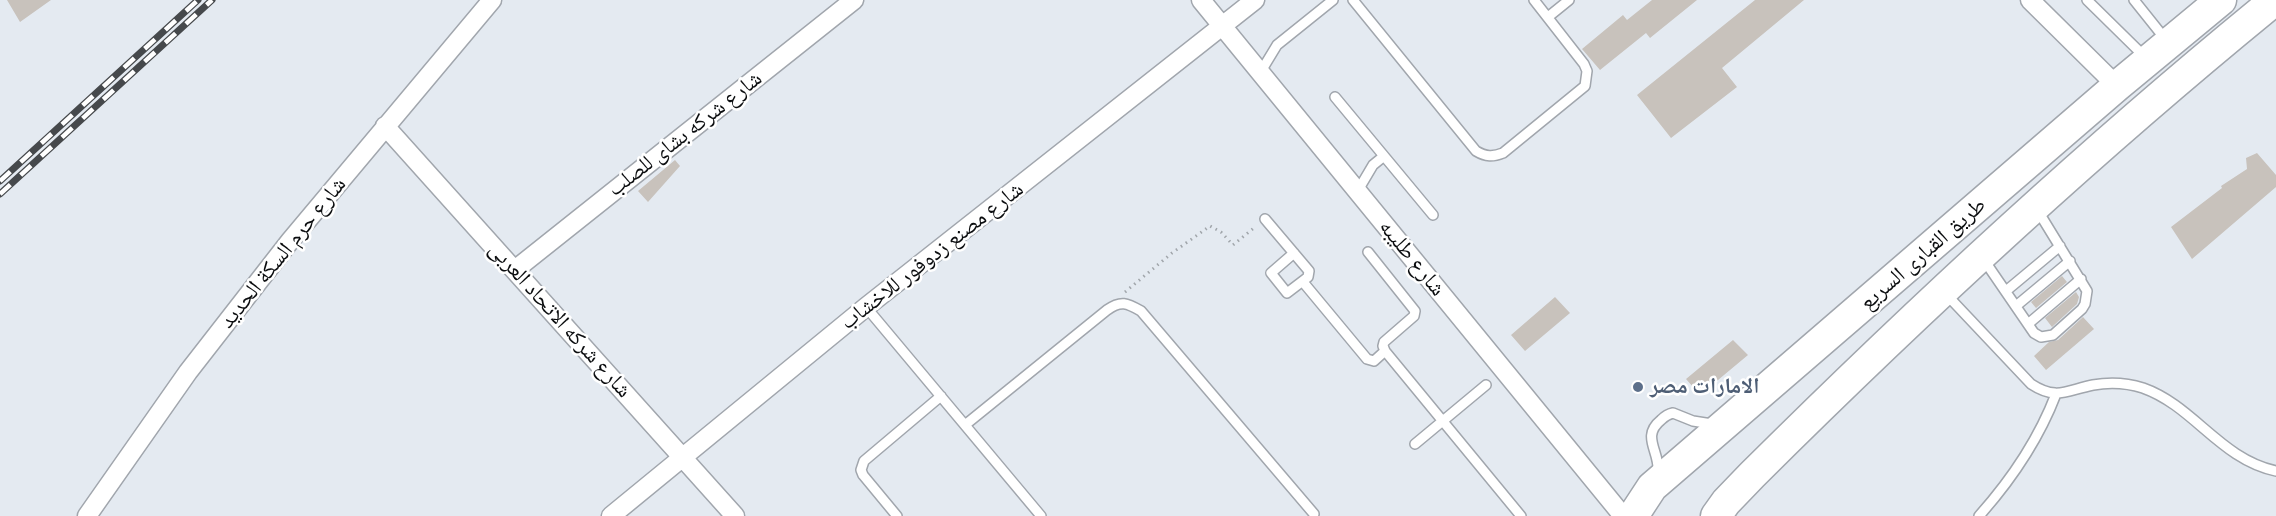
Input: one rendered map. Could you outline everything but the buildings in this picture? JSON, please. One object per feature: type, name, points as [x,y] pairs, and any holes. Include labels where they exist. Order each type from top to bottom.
[{"type":"highway","name":"طريق القبارى السريع","points":[[1633,516],[1652,487],[2117,86],[2221,0]]},
{"type":"highway","name":"طريق القبارى السريع","points":[[1698,516],[1721,509],[1839,389],[1981,255],[2184,75],[2275,0]]},
{"type":"street","name":"شارع حرم السكة الحديد","points":[[87,516],[188,372],[290,241],[492,0]]},
{"type":"street","name":"شارع شركه بشاى للصلب","points":[[516,269],[854,0]]},
{"type":"street","name":"شارع طليبه","points":[[1201,0],[1623,516]]},
{"type":"street","name":"شارع مصنع زدوفور للاخشاب","points":[[611,516],[866,307],[1255,0]]},
{"type":"street","points":[[2030,0],[2117,86]]},
{"type":"street","name":"شارع شركه الاتحاد العربى","points":[[385,126],[516,269],[682,459],[735,516]]},
{"type":"lane","points":[[1260,73],[1277,45],[1333,0]]},
{"type":"lane","points":[[1353,0],[1476,152],[1484,156],[1503,153],[1585,86],[1587,71],[1584,64],[1534,0]]},
{"type":"lane","points":[[1548,17],[1569,0]]},
{"type":"lane","points":[[2087,0],[2158,51]]},
{"type":"lane","points":[[2148,0],[2137,3],[2158,51]]},
{"type":"lane","points":[[1335,97],[1433,215]]},
{"type":"lane","points":[[1358,192],[1373,165],[1384,156]]},
{"type":"lane","points":[[1981,255],[2037,336],[2045,338],[2053,335],[2085,304],[2087,291],[2035,206]]},
{"type":"lane","points":[[1265,219],[1294,253],[1309,271],[1308,278],[1287,293],[1272,277],[1273,271],[1294,253]]},
{"type":"lane","points":[[2006,291],[2060,246]]},
{"type":"lane","points":[[1368,252],[1415,312],[1414,316],[1384,342],[1385,351],[1521,516]]},
{"type":"lane","points":[[2016,306],[2070,261]]},
{"type":"lane","points":[[2028,324],[2081,279]]},
{"type":"lane","points":[[1303,282],[1367,359],[1374,361],[1385,351]]},
{"type":"lane","points":[[1943,290],[2031,384],[2048,393],[2056,394],[2117,383],[2142,388],[2165,399],[2241,458],[2276,471]]},
{"type":"lane","points":[[965,425],[1117,303],[1127,303],[1141,311],[1314,514]]},
{"type":"lane","points":[[866,307],[1041,516]]},
{"type":"lane","points":[[1415,444],[1486,385]]},
{"type":"lane","points":[[1979,516],[2013,475],[2030,450],[2056,394]]},
{"type":"lane","points":[[897,516],[863,475],[862,465],[941,396]]},
{"type":"lane","points":[[1652,487],[1659,466],[1650,437],[1653,427],[1664,417],[1673,413],[1705,424],[1717,425],[1729,422]]},
{"type":"path","points":[[1117,303],[1141,277],[1210,226],[1221,232],[1230,244],[1235,245],[1265,219]]},
{"type":"railway","points":[[0,181],[198,0]]},
{"type":"railway","points":[[0,194],[212,0]]},
{"type":"place","name":"الامارات مصر","points":[[1638,387]]}]
